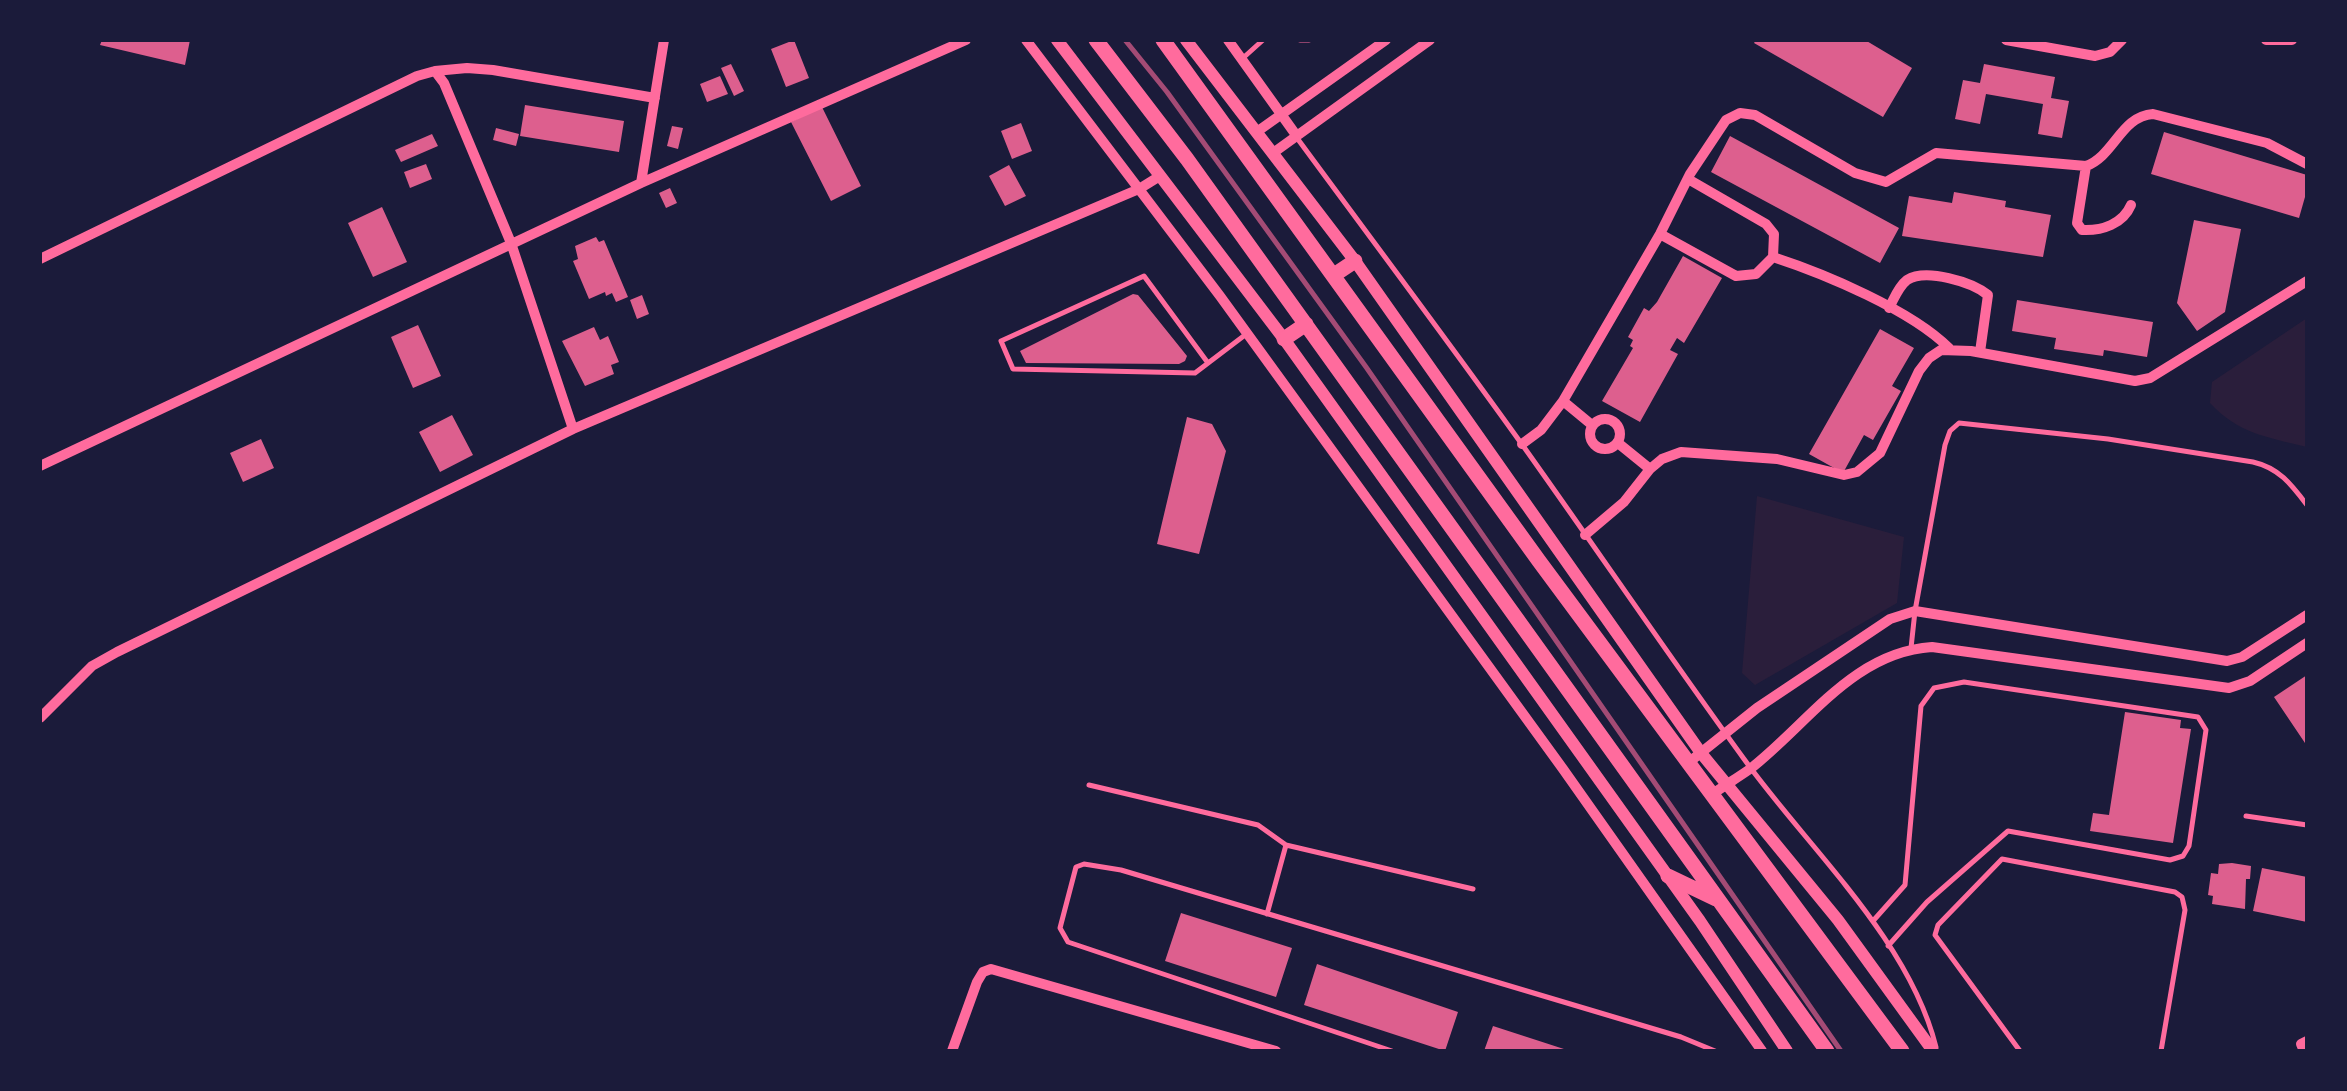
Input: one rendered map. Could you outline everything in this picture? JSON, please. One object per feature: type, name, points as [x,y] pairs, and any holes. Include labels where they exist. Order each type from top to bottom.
[{"type":"main road","points":[[1096,40],[1188,159],[1828,1051]]},
{"type":"main road","points":[[1164,40],[1694,758],[1711,795],[1902,1051]]},
{"type":"main road","points":[[1334,274],[1355,261]]},
{"type":"main road","points":[[1284,339],[1306,324]]},
{"type":"main road","points":[[1668,876],[1720,900]]},
{"type":"street","points":[[641,184],[664,40]]},
{"type":"street","points":[[40,466],[512,243],[966,40]]},
{"type":"street","points":[[1026,40],[1248,334],[1762,1051]]},
{"type":"street","points":[[1056,40],[1284,339],[1668,876],[1788,1051]]},
{"type":"street","points":[[1186,40],[1355,261],[1694,758],[1726,785],[1838,920],[1935,1051]]},
{"type":"street","points":[[1258,131],[1386,40]]},
{"type":"street","points":[[1273,152],[1430,40]]},
{"type":"street","points":[[2006,40],[2095,56],[2110,52],[2122,40]]},
{"type":"street","points":[[2266,40],[2292,40]]},
{"type":"street","points":[[1235,49],[1296,135]]},
{"type":"street","points":[[40,259],[416,76],[435,71],[493,70],[655,98]]},
{"type":"street","points":[[435,71],[444,83],[512,243],[573,429]]},
{"type":"street","points":[[1522,444],[1541,430],[1564,401],[1688,179],[1726,120],[1740,112],[1755,115],[1873,180],[1886,182],[1936,153],[2086,166],[2097,162],[2132,121],[2153,114],[2267,143],[2307,164]]},
{"type":"street","points":[[2086,166],[2077,223],[2082,230],[2093,230],[2126,217],[2131,205]]},
{"type":"street","points":[[40,718],[92,666],[117,652],[573,429],[1138,189],[1160,176]]},
{"type":"street","points":[[1660,234],[1736,276],[1756,274],[1773,256],[1774,234],[1766,224],[1688,179]]},
{"type":"street","points":[[1773,256],[1889,308],[1949,348],[2113,380],[2150,378],[2307,281]]},
{"type":"street","points":[[1889,308],[1902,284],[1922,275],[1979,288],[1988,295],[1980,352]]},
{"type":"street","points":[[1585,534],[1624,502],[1650,469],[1681,452],[1777,459],[1844,475],[1857,472],[1880,454],[1929,358],[1949,348]]},
{"type":"street","points":[[1564,401],[1592,425]]},
{"type":"street","points":[[1601,419],[1616,424],[1620,433],[1618,443],[1605,450],[1596,447],[1589,434],[1592,425],[1601,419]]},
{"type":"street","points":[[1618,443],[1650,469]]},
{"type":"street","points":[[1694,758],[1757,708],[1890,619],[1914,611],[2222,660],[2242,657],[2307,615]]},
{"type":"street","points":[[1711,795],[1750,768],[1850,678],[1889,655],[1911,648],[1932,647],[2229,688],[2250,681],[2307,643]]},
{"type":"street","points":[[952,1051],[976,982],[983,972],[991,970],[1276,1051]]},
{"type":"street","points":[[2304,1051],[2301,1044],[2307,1041]]},
{"type":"lane","points":[[1235,49],[1246,40]]},
{"type":"lane","points":[[1235,49],[1257,46],[1263,40]]},
{"type":"lane","points":[[1300,40],[1308,40]]},
{"type":"lane","points":[[1296,135],[1522,444],[1750,768],[1872,922],[1931,1028],[1935,1051]]},
{"type":"lane","points":[[1208,363],[1144,276],[1001,341],[1013,369],[1195,373],[1248,334]]},
{"type":"lane","points":[[1911,648],[1914,611],[1945,445],[1950,431],[1959,422],[2108,439],[2272,466],[2307,506]]},
{"type":"lane","points":[[1872,922],[1905,885],[1921,706],[1934,688],[1964,682],[2198,717],[2204,723],[2189,846],[2183,856],[2170,860],[2008,832],[1927,902],[1888,946]]},
{"type":"lane","points":[[1088,784],[1258,825],[1286,845],[1473,889]]},
{"type":"lane","points":[[2246,816],[2307,824]]},
{"type":"lane","points":[[1267,914],[1286,845]]},
{"type":"lane","points":[[2018,1050],[1935,935],[1938,925],[2002,858],[2175,892],[2182,897],[2185,910],[2161,1051]]},
{"type":"lane","points":[[1392,1051],[1068,942],[1060,928],[1076,866],[1122,870],[1715,1051]]},
{"type":"shaded area","points":[[2307,318],[2307,447],[2243,428],[2210,403],[2212,382]]},
{"type":"shaded area","points":[[1757,496],[1904,537],[1897,603],[1755,685],[1742,673]]},
{"type":"building","points":[[102,40],[190,40],[185,65],[100,45]]},
{"type":"building","points":[[794,40],[809,78],[786,87],[771,49]]},
{"type":"building","points":[[1865,40],[1912,68],[1883,117],[1754,43]]},
{"type":"building","points":[[731,64],[744,91],[734,96],[721,68]]},
{"type":"building","points":[[1984,64],[2055,77],[2051,98],[2069,101],[2062,138],[2038,134],[2043,104],[1986,94],[1980,124],[1955,119],[1963,80],[1980,83]]},
{"type":"building","points":[[720,76],[728,94],[707,102],[700,84]]},
{"type":"building","points":[[525,105],[624,121],[619,152],[520,136]]},
{"type":"building","points":[[822,107],[861,186],[831,201],[791,122]]},
{"type":"building","points":[[1021,123],[1032,151],[1012,159],[1001,131]]},
{"type":"building","points":[[672,126],[683,128],[678,149],[667,146]]},
{"type":"building","points":[[496,128],[519,134],[516,146],[493,140]]},
{"type":"building","points":[[2164,132],[2307,175],[2299,218],[2151,174]]},
{"type":"building","points":[[432,134],[438,146],[401,162],[395,150]]},
{"type":"building","points":[[1730,136],[1899,228],[1880,263],[1711,172]]},
{"type":"building","points":[[426,164],[432,179],[410,188],[404,172]]},
{"type":"building","points":[[1009,165],[1026,196],[1005,206],[989,176]]},
{"type":"building","points":[[670,188],[677,203],[666,208],[659,193]]},
{"type":"building","points":[[1954,192],[2006,201],[2005,207],[2051,215],[2043,257],[1902,236],[1909,196],[1952,203]]},
{"type":"building","points":[[382,207],[407,262],[373,277],[348,223]]},
{"type":"building","points":[[2194,220],[2241,229],[2225,312],[2197,331],[2177,303]]},
{"type":"building","points":[[596,237],[599,242],[604,240],[628,297],[616,302],[612,293],[606,296],[605,292],[589,299],[573,261],[578,259],[575,246]]},
{"type":"building","points":[[1683,256],[1722,278],[1684,343],[1677,338],[1670,350],[1678,354],[1640,422],[1602,401],[1633,348],[1633,340],[1628,337],[1644,308],[1649,311],[1657,302]]},
{"type":"building","points":[[1133,294],[1138,295],[1187,356],[1185,361],[1026,363],[1020,351]]},
{"type":"building","points":[[642,295],[649,314],[637,319],[630,300]]},
{"type":"building","points":[[2017,300],[2153,322],[2147,357],[2104,350],[2103,356],[2054,349],[2056,338],[2012,331]]},
{"type":"building","points":[[418,325],[441,376],[413,388],[391,337]]},
{"type":"building","points":[[594,327],[600,340],[608,336],[619,362],[611,365],[614,374],[585,386],[562,341]]},
{"type":"building","points":[[1880,329],[1914,348],[1892,386],[1901,391],[1873,440],[1864,435],[1843,473],[1809,454]]},
{"type":"building","points":[[452,415],[473,455],[440,472],[419,432]]},
{"type":"building","points":[[1187,417],[1212,424],[1226,451],[1199,554],[1157,544]]},
{"type":"building","points":[[261,439],[274,468],[243,482],[230,453]]},
{"type":"building","points":[[2307,675],[2307,746],[2274,697]]},
{"type":"building","points":[[2125,712],[2181,720],[2180,728],[2191,729],[2173,843],[2090,831],[2093,813],[2109,815]]},
{"type":"building","points":[[2219,864],[2251,866],[2250,879],[2246,879],[2245,909],[2212,904],[2213,896],[2208,895],[2211,873],[2218,874]]},
{"type":"building","points":[[2262,868],[2307,877],[2307,922],[2253,911]]},
{"type":"building","points":[[1181,913],[1292,948],[1276,997],[1165,961]]},
{"type":"building","points":[[1317,964],[1458,1012],[1445,1051],[1304,1005]]},
{"type":"building","points":[[1493,1026],[1567,1050],[1567,1051],[1484,1051]]},
{"type":"railway","points":[[1125,40],[1366,367],[1841,1051]]}]
